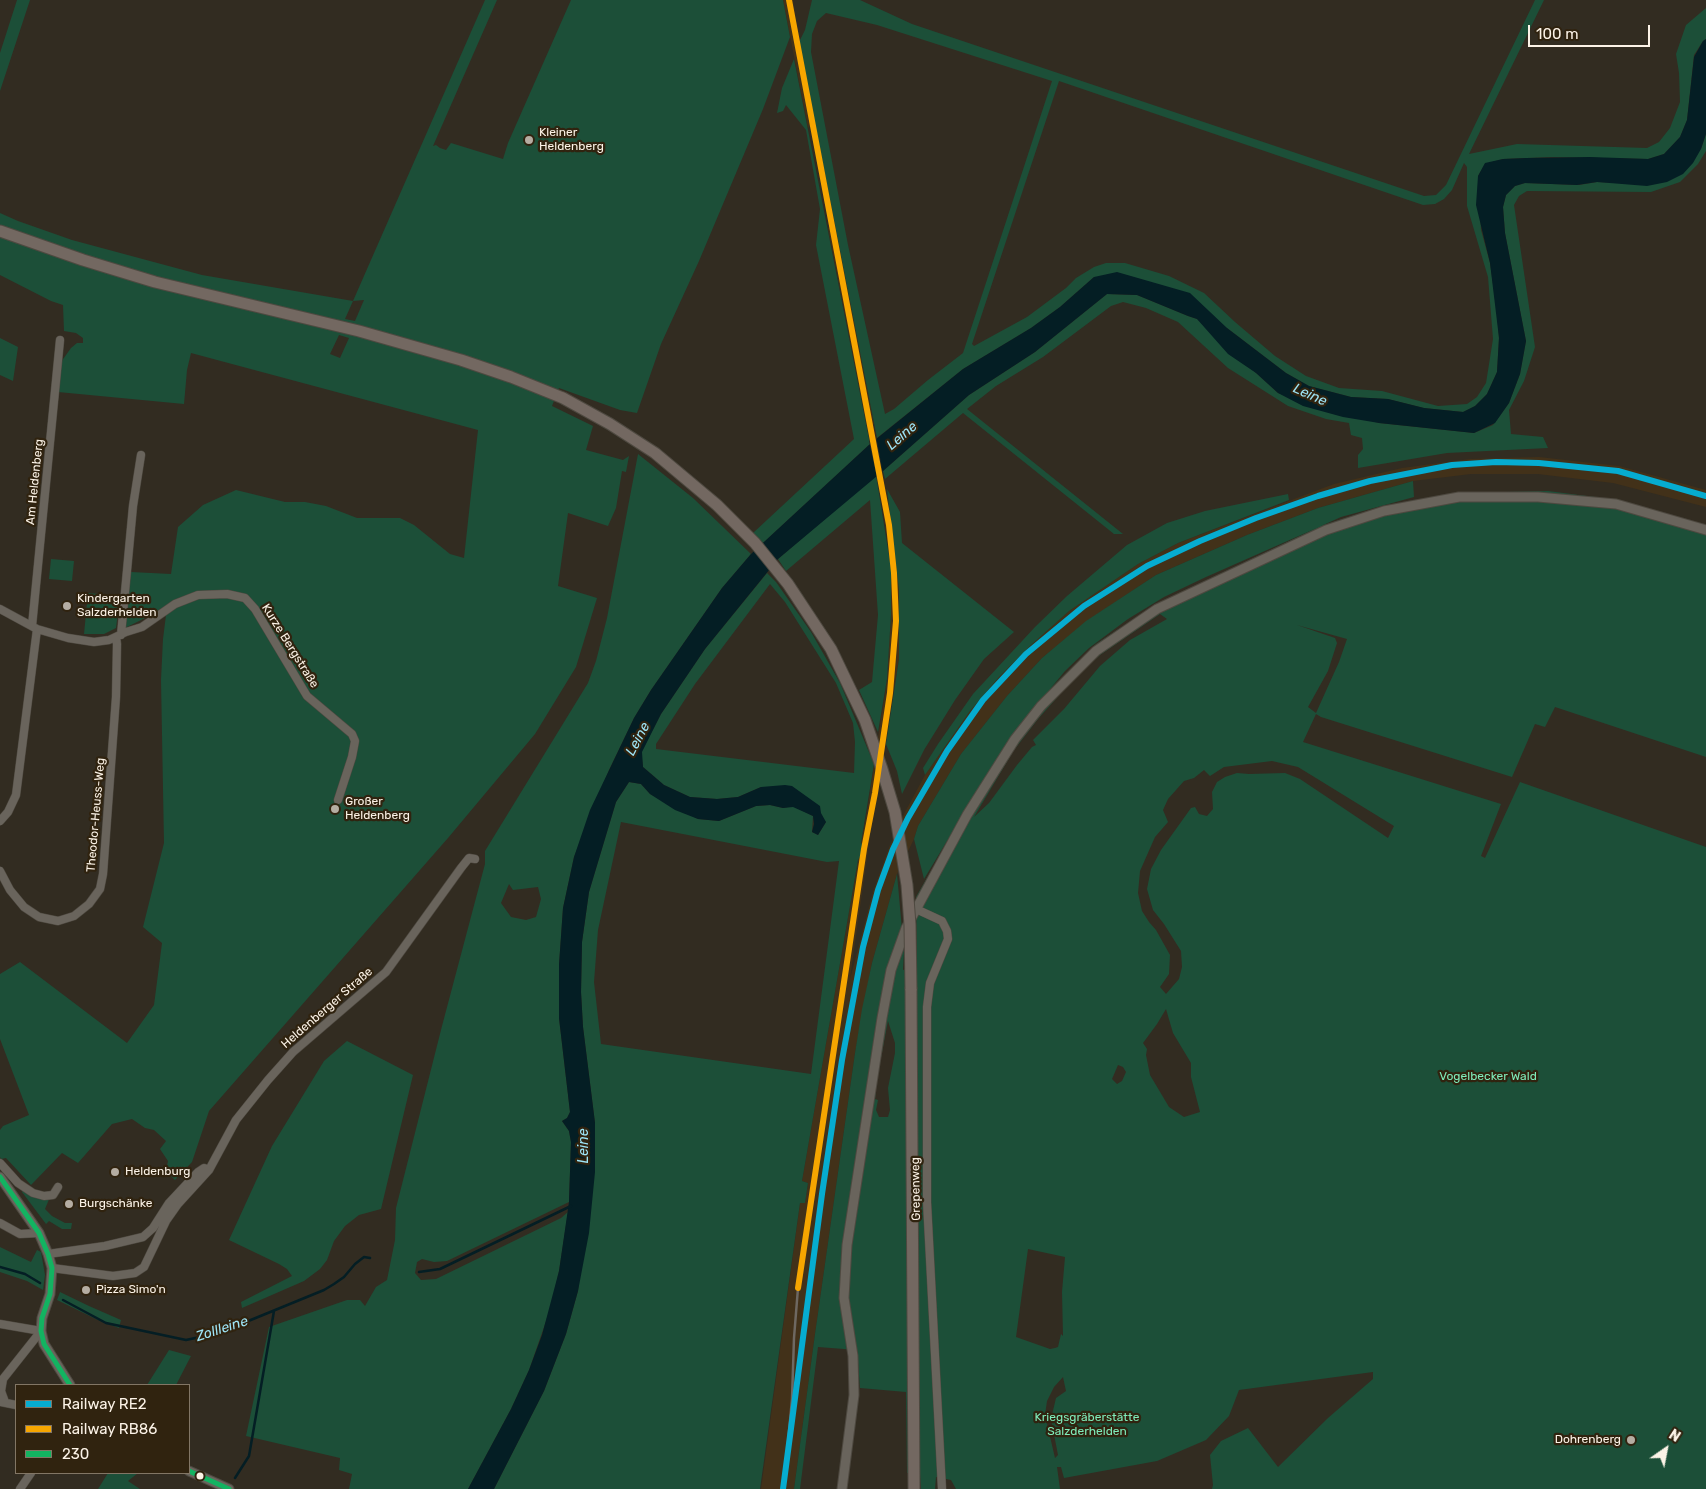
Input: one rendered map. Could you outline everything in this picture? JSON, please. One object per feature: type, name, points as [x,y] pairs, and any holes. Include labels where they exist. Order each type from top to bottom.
[{"type":"main road","points":[[0,231],[83,260],[155,282],[359,331],[461,360],[511,377],[563,398],[640,443],[677,469],[718,504],[772,563],[803,605],[843,672],[865,720],[894,812],[907,885],[911,989],[914,1489]]},
{"type":"street","name":"Am Heldenberg","points":[[35,627],[60,340]]},
{"type":"street","points":[[118,636],[133,506],[142,455]]},
{"type":"street","points":[[842,1489],[854,1395],[853,1356],[846,1313],[844,1283],[847,1245],[882,1018],[896,955],[916,909],[968,815],[1015,739],[1041,706],[1096,651],[1158,609],[1326,530],[1384,511],[1459,497],[1538,497],[1616,504],[1706,530]]},
{"type":"street","name":"Kurze Bergstraße","points":[[0,609],[35,627],[68,638],[94,642],[109,640],[142,627],[175,604],[198,595],[227,594],[244,598],[255,609],[307,696],[352,734],[355,740],[352,757],[338,800]]},
{"type":"street","points":[[0,821],[8,812],[16,795],[35,627]]},
{"type":"street","name":"Theodor-Heuss-Weg","points":[[0,871],[10,890],[24,907],[39,917],[58,921],[74,916],[89,904],[100,889],[103,874],[116,697],[118,636]]},
{"type":"street","name":"Heldenberger Straße","points":[[209,1170],[236,1120],[268,1080],[293,1052],[386,972],[461,868],[469,858],[475,859]]},
{"type":"street","name":"Grepenweg","points":[[916,909],[942,922],[947,931],[948,939],[930,983],[927,1007],[926,1202],[942,1489]]},
{"type":"street","points":[[0,1163],[18,1183],[33,1193],[44,1196],[52,1195],[58,1187]]},
{"type":"street","points":[[48,1254],[105,1246],[143,1237],[153,1228],[169,1204],[198,1172],[204,1168],[209,1170],[178,1204],[166,1221],[144,1267],[135,1273],[113,1276],[52,1268]]},
{"type":"street","points":[[0,1177],[39,1233],[48,1254],[52,1268],[50,1294],[42,1318],[41,1330],[44,1344],[69,1384]]},
{"type":"street","points":[[0,1224],[20,1234],[39,1233]]},
{"type":"street","points":[[0,1324],[41,1330]]},
{"type":"street","points":[[15,1405],[2,1402],[3,1379],[41,1330]]},
{"type":"street","points":[[190,1471],[229,1489]]},
{"type":"street","points":[[20,1489],[30,1474]]},
{"type":"shaded area","points":[[783,0],[793,0],[799,42],[816,123],[808,128]]},
{"type":"shaded area","points":[[836,227],[874,424],[867,428],[828,228]]},
{"type":"shaded area","points":[[1539,457],[1619,466],[1706,490],[1706,507],[1613,483],[1538,474],[1471,474],[1413,481],[1318,508],[1247,535],[1156,575],[1087,621],[1042,658],[1007,696],[961,754],[918,826],[914,839],[897,874],[872,963],[855,1053],[794,1489],[761,1489],[800,1203],[805,1202],[808,1183],[802,1181],[858,860],[861,855],[861,843],[887,679],[891,615],[891,568],[882,504],[889,501],[894,539],[899,590],[899,659],[870,836],[850,979],[873,892],[890,845],[925,775],[970,711],[999,677],[1069,611],[1138,564],[1178,543],[1334,484],[1402,468],[1470,459]]},
{"type":"green space","points":[[17,0],[30,0],[0,91],[0,53]]},
{"type":"green space","points":[[485,0],[497,0],[433,146],[436,145],[446,150],[451,143],[503,159],[508,143],[571,0],[783,0],[790,37],[763,109],[699,261],[661,344],[637,413],[620,410],[559,388],[552,406],[593,426],[586,450],[623,460],[629,456],[626,472],[622,471],[616,508],[608,526],[568,513],[558,586],[597,598],[576,667],[535,734],[448,838],[209,1111],[192,1162],[175,1180],[166,1171],[168,1161],[160,1149],[166,1141],[154,1130],[145,1128],[132,1119],[112,1124],[78,1163],[62,1153],[31,1185],[6,1158],[1,1159],[0,1157],[0,1130],[3,1126],[29,1115],[0,1039],[0,974],[20,962],[127,1043],[154,1005],[162,943],[143,927],[164,843],[161,680],[167,607],[125,628],[131,572],[171,574],[178,527],[203,505],[236,490],[285,502],[305,502],[326,506],[357,518],[400,518],[414,525],[450,554],[464,558],[478,430],[191,353],[187,370],[184,404],[58,392],[61,362],[71,348],[77,343],[83,343],[83,338],[76,333],[64,331],[63,305],[51,301],[0,275],[0,213],[72,240],[202,275],[353,301]],"holes":[[[364,300],[355,321],[345,319],[353,301]],[[339,335],[349,338],[340,358],[330,354]]]},
{"type":"green space","points":[[812,0],[860,0],[912,24],[1424,196],[1436,195],[1446,185],[1535,0],[1544,0],[1469,154],[1517,144],[1647,148],[1659,142],[1670,128],[1680,102],[1676,54],[1686,25],[1706,8],[1706,39],[1694,55],[1687,120],[1680,137],[1664,154],[1648,159],[1552,157],[1503,159],[1485,164],[1478,176],[1481,230],[1490,263],[1499,338],[1497,372],[1487,394],[1475,406],[1463,412],[1424,408],[1388,399],[1351,397],[1309,386],[1286,373],[1227,328],[1094,277],[1060,307],[1031,328],[963,369],[877,438],[799,42],[805,30]],"holes":[[[826,13],[877,25],[1052,81],[963,353],[894,409],[885,414],[848,245],[811,52],[812,34],[817,21]],[[1059,81],[1423,205],[1435,204],[1444,199],[1452,190],[1464,163],[1467,167],[1467,206],[1488,277],[1493,339],[1486,383],[1477,397],[1467,404],[1438,406],[1382,391],[1339,388],[1306,376],[1275,356],[1204,293],[1169,276],[1125,263],[1106,263],[1094,267],[1076,278],[1066,288],[1027,317],[974,346],[972,344]]]},
{"type":"green space","points":[[794,59],[870,444],[763,543],[753,533],[854,439],[816,245],[820,209],[806,130],[786,105],[783,111],[777,113],[782,88]]},
{"type":"green space","points":[[1706,134],[1706,151],[1698,164],[1680,182],[1651,192],[1527,191],[1519,196],[1514,205],[1535,347],[1524,381],[1509,410],[1511,434],[1543,437],[1548,448],[1447,453],[1358,468],[1358,455],[1363,449],[1362,438],[1351,435],[1349,423],[1326,419],[1288,406],[1228,368],[1178,322],[1146,308],[1123,302],[1111,306],[1043,357],[996,386],[967,409],[1123,534],[1114,534],[963,413],[885,479],[883,471],[969,395],[1035,352],[1107,294],[1137,295],[1197,319],[1278,393],[1379,423],[1474,433],[1493,425],[1509,403],[1520,374],[1526,341],[1505,233],[1503,207],[1506,195],[1515,186],[1525,183],[1579,185],[1597,182],[1621,183],[1701,149]]},
{"type":"green space","points":[[0,338],[18,347],[13,381],[0,375]]},
{"type":"green space","points":[[638,454],[693,498],[751,554],[722,588],[651,690],[634,718],[609,770],[574,857],[563,908],[559,965],[559,1018],[570,1112],[567,1118],[562,1121],[569,1131],[571,1142],[569,1202],[447,1261],[434,1262],[422,1259],[417,1262],[415,1273],[421,1280],[436,1279],[561,1218],[568,1212],[559,1271],[551,1307],[529,1370],[511,1409],[468,1489],[349,1489],[352,1474],[339,1470],[340,1458],[246,1436],[269,1327],[347,1300],[360,1300],[365,1306],[376,1287],[387,1280],[395,1240],[396,1208],[485,864],[485,851],[588,683],[596,661],[607,618]],"holes":[[[509,884],[513,890],[538,887],[541,899],[536,917],[526,920],[511,917],[501,903]]]},
{"type":"green space","points":[[876,475],[891,568],[891,615],[887,679],[878,732],[859,690],[872,682],[878,615],[870,500],[786,571],[778,559]]},
{"type":"green space","points":[[1413,481],[1414,497],[1341,517],[1321,526],[1386,505],[1463,493],[1548,491],[1618,500],[1706,526],[1706,757],[1555,707],[1545,727],[1535,724],[1512,777],[1316,714],[1303,742],[1501,804],[1481,856],[1485,858],[1520,782],[1706,847],[1706,1489],[1212,1489],[1210,1455],[1221,1441],[1248,1428],[1278,1467],[1328,1418],[1373,1379],[1373,1372],[1239,1390],[1229,1416],[1206,1440],[1157,1461],[1064,1478],[1061,1467],[1057,1467],[1060,1489],[956,1489],[951,1480],[936,1477],[935,1489],[921,1489],[920,1474],[907,1473],[906,1392],[860,1388],[857,1350],[818,1347],[800,1489],[794,1489],[855,1053],[872,963],[897,874],[904,952],[903,970],[917,965],[916,897],[964,813],[924,879],[914,839],[918,826],[961,754],[1007,696],[1042,658],[1086,621],[1156,575],[1247,535],[1318,508]],"holes":[[[1319,527],[1157,604],[1096,644],[1050,689],[1065,671],[1089,648],[1128,619],[1164,597],[1206,577]],[[1160,614],[1167,619],[1130,640],[1100,666],[1064,709],[1033,740],[1036,745],[1032,747],[1017,765],[989,803],[974,817],[1014,750],[1038,719],[1077,675],[1100,655]],[[1297,625],[1347,639],[1339,662],[1316,713],[1308,707],[1328,671],[1337,643],[1335,638]],[[1272,761],[1298,767],[1394,826],[1388,838],[1300,779],[1285,773],[1237,773],[1217,782],[1212,792],[1213,809],[1207,816],[1199,814],[1195,807],[1191,808],[1161,850],[1151,869],[1147,889],[1153,910],[1181,951],[1182,967],[1179,979],[1166,994],[1160,987],[1169,974],[1170,955],[1156,930],[1142,911],[1138,893],[1140,871],[1155,837],[1168,822],[1163,810],[1168,799],[1184,781],[1194,778],[1204,770],[1210,776],[1224,767]],[[1166,1009],[1173,1033],[1191,1063],[1191,1077],[1200,1112],[1184,1117],[1169,1107],[1150,1075],[1146,1055],[1147,1049],[1143,1043]],[[888,1021],[895,1043],[895,1053],[888,1088],[890,1110],[888,1117],[879,1117],[876,1110],[878,1100],[875,1099],[875,1089]],[[1118,1065],[1123,1067],[1126,1072],[1122,1081],[1117,1084],[1112,1079]],[[1028,1249],[1065,1257],[1062,1292],[1063,1336],[1061,1334],[1058,1347],[1050,1349],[1016,1337]],[[1063,1377],[1066,1391],[1056,1398],[1051,1419],[1058,1455],[1055,1458],[1045,1415],[1047,1401],[1054,1387]]]},
{"type":"green space","points":[[887,489],[900,512],[902,543],[1014,632],[984,659],[955,700],[924,750],[902,794],[897,771],[886,744],[899,659],[899,590]]},
{"type":"green space","points":[[1288,494],[1289,500],[1178,543],[1138,564],[1069,611],[999,677],[970,711],[925,775],[923,768],[973,694],[1035,627],[1067,596],[1127,545],[1167,523],[1205,511]]},
{"type":"green space","points":[[51,559],[74,561],[72,581],[49,579]]},
{"type":"green space","points":[[767,573],[776,582],[811,632],[840,683],[874,764],[861,843],[863,844],[858,860],[802,1181],[808,1183],[805,1203],[800,1203],[760,1489],[494,1489],[544,1391],[566,1334],[578,1291],[595,1123],[583,1027],[581,992],[582,942],[589,892],[616,802],[629,782],[641,784],[650,794],[698,819],[719,821],[756,806],[770,805],[783,808],[793,806],[813,816],[812,832],[818,835],[826,822],[761,787],[738,797],[717,799],[690,797],[664,785],[643,767],[641,752],[661,714],[705,649]],"holes":[[[770,584],[785,602],[836,683],[853,723],[855,742],[854,773],[656,749],[656,744],[695,684]],[[621,822],[827,862],[839,861],[811,1074],[601,1044],[594,982],[598,930]]]},
{"type":"green space","points":[[88,593],[120,596],[116,628],[104,634],[84,634]]},
{"type":"green space","points":[[347,1041],[413,1075],[381,1209],[359,1215],[345,1226],[334,1241],[327,1260],[320,1269],[304,1281],[242,1308],[241,1302],[292,1276],[287,1269],[279,1264],[229,1240],[272,1146],[324,1061]]},
{"type":"green space","points":[[23,1190],[50,1197],[45,1209],[52,1216],[65,1223],[72,1223],[71,1229],[62,1229],[49,1221],[46,1224],[22,1192]]},
{"type":"green space","points":[[0,1247],[31,1262],[37,1250],[41,1252],[45,1275],[43,1290],[27,1281],[0,1272]]},
{"type":"green space","points":[[60,1292],[121,1320],[119,1328],[57,1300]]},
{"type":"green space","points":[[169,1350],[191,1356],[177,1384],[148,1384]]},
{"type":"green space","points":[[107,1474],[137,1474],[128,1481],[140,1489],[98,1489]]},
{"type":"water","name":"Leine","points":[[1706,39],[1706,134],[1701,149],[1693,163],[1683,174],[1667,182],[1647,186],[1597,182],[1577,185],[1525,183],[1515,186],[1506,195],[1503,207],[1505,233],[1526,341],[1520,374],[1509,403],[1495,423],[1474,433],[1379,423],[1343,417],[1303,406],[1278,393],[1256,373],[1228,354],[1197,319],[1137,295],[1107,294],[1035,352],[969,395],[883,471],[778,559],[705,649],[661,714],[642,752],[643,767],[664,785],[690,797],[717,799],[738,797],[761,787],[792,786],[820,806],[821,813],[826,822],[818,835],[812,832],[813,816],[793,807],[783,808],[770,805],[756,806],[719,821],[698,819],[675,810],[650,794],[641,784],[629,782],[616,802],[589,892],[582,942],[581,992],[583,1027],[595,1123],[595,1172],[589,1233],[578,1291],[566,1334],[544,1391],[494,1489],[468,1489],[511,1409],[529,1370],[542,1335],[559,1271],[569,1202],[571,1142],[569,1131],[562,1121],[567,1118],[570,1112],[559,1018],[559,965],[563,908],[574,857],[590,810],[634,718],[651,690],[722,588],[751,554],[870,444],[963,369],[1031,328],[1060,307],[1094,277],[1117,272],[1190,293],[1227,328],[1286,373],[1309,386],[1351,397],[1388,399],[1424,408],[1463,412],[1475,406],[1487,394],[1497,372],[1499,338],[1490,263],[1476,205],[1478,176],[1485,163],[1503,159],[1527,158],[1590,157],[1648,159],[1664,154],[1680,137],[1687,120],[1694,57]]},
{"type":"pier","points":[[876,436],[883,474],[877,478],[869,441]]},
{"type":"waterway","points":[[419,1272],[440,1269],[571,1206]]},
{"type":"waterway","name":"Zollleine","points":[[63,1300],[106,1323],[186,1340],[219,1333],[324,1290],[344,1277],[364,1257],[370,1258]]},
{"type":"waterway","name":"Zollleine","points":[[0,1267],[25,1274],[40,1283]]},
{"type":"waterway","points":[[235,1478],[249,1456],[274,1311]]},
{"type":"railway","points":[[786,1464],[792,1399],[798,1288]]},
{"type":"rail line","name":"RB86","points":[[789,0],[889,525],[896,621],[890,693],[875,793],[864,849],[798,1288]]},
{"type":"rail line","name":"RE2","points":[[783,1489],[822,1194],[842,1060],[863,947],[878,890],[893,849],[908,818],[947,751],[983,700],[1026,654],[1084,606],[1147,566],[1200,541],[1256,518],[1318,496],[1370,481],[1452,465],[1496,462],[1539,463],[1618,471],[1706,496]]},
{"type":"transit line","name":"230","points":[[0,1177],[39,1233],[48,1254],[52,1268],[50,1294],[42,1318],[41,1331],[44,1344],[69,1384]]},
{"type":"transit line","name":"230","points":[[190,1471],[229,1489]]},
{"type":"place","name":"Kleiner Heldenberg","points":[[529,140]]},
{"type":"place","name":"Kindergarten Salzderhelden","points":[[67,606]]},
{"type":"place","name":"Großer Heldenberg","points":[[335,809]]},
{"type":"place","name":"Heldenburg","points":[[115,1172]]},
{"type":"place","name":"Burgschänke","points":[[69,1204]]},
{"type":"place","name":"Pizza Simo'n","points":[[86,1290]]},
{"type":"place","name":"Dohrenberg","points":[[1631,1440]]},
{"type":"park label","name":"Vogelbecker Wald","points":[[1488,1077]]},
{"type":"park label","name":"Kriegsgräberstätte Salzderhelden","points":[[1087,1425]]}]
